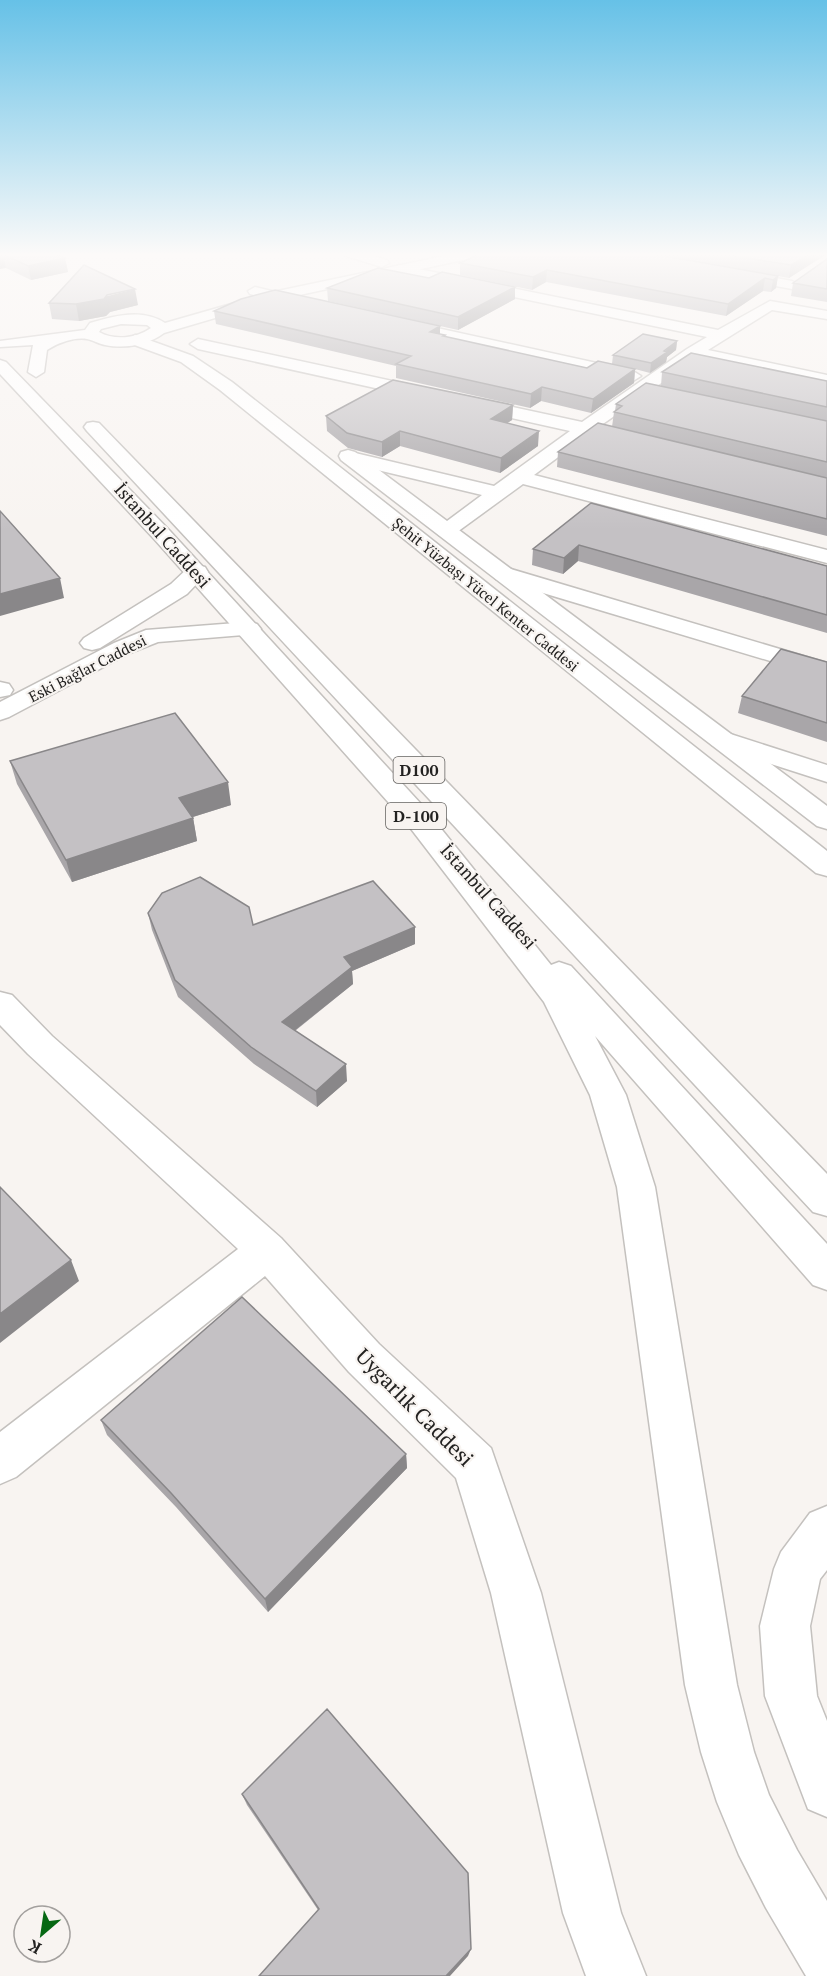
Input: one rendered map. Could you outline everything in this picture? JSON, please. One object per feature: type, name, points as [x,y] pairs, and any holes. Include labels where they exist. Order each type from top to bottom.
[{"type":"main road","name":"İstanbul Caddesi","points":[[2,345],[96,462],[827,1272]]},
{"type":"main road","name":"İstanbul Caddesi","points":[[3,345],[36,372],[122,456],[827,1200]]},
{"type":"main road","points":[[36,372],[39,348],[43,345]]},
{"type":"main road","name":"Şehit Yüzbaşı Yücel Kenter Caddesi","points":[[164,345],[226,386],[827,866]]},
{"type":"main road","points":[[200,345],[315,430]]},
{"type":"main road","points":[[204,345],[587,428],[655,445]]},
{"type":"main road","points":[[485,345],[646,384],[664,394]]},
{"type":"main road","points":[[446,531],[702,345]]},
{"type":"main road","points":[[693,351],[827,380]]},
{"type":"main road","name":"Şehit Yüzbaşı Yücel Kenter Caddesi","points":[[333,444],[827,820]]},
{"type":"main road","points":[[351,458],[498,493]]},
{"type":"main road","points":[[520,477],[827,557]]},
{"type":"main road","name":"Eski Bağlar Caddesi","points":[[0,695],[75,653],[179,589],[197,572]]},
{"type":"main road","points":[[504,574],[827,671]]},
{"type":"main road","name":"Eski Bağlar Caddesi","points":[[0,695],[154,634],[249,629]]},
{"type":"main road","points":[[721,739],[827,774]]},
{"type":"main road","points":[[412,811],[557,996],[608,1095],[636,1187],[711,1685],[726,1746],[750,1817],[803,1917],[827,1955]]},
{"type":"main road","points":[[636,998],[827,1168]]},
{"type":"main road","name":"Uygarlık Caddesi","points":[[0,1004],[40,1045],[267,1250],[364,1358],[475,1464],[516,1593],[592,1913],[616,1976]]},
{"type":"main road","points":[[0,1461],[267,1250]]},
{"type":"main road","points":[[827,1530],[798,1569],[785,1626],[791,1696],[827,1790]]},
{"type":"building","points":[[364,345],[484,345],[587,368],[598,361],[635,369],[593,399],[542,387],[531,394],[396,364],[411,356]]},
{"type":"building","points":[[627,345],[672,345],[664,351],[667,352],[651,363],[613,355]]},
{"type":"building","points":[[691,353],[827,381],[827,407],[662,372]]},
{"type":"building","points":[[393,380],[513,405],[491,419],[539,431],[501,458],[400,431],[382,442],[347,433],[326,416]]},
{"type":"building","points":[[646,383],[827,421],[827,462],[614,412],[622,406],[616,404]]},
{"type":"building","points":[[598,423],[827,478],[827,519],[558,452]]},
{"type":"building","points":[[591,503],[827,566],[827,615],[579,545],[564,558],[533,549]]},
{"type":"building","points":[[0,511],[60,578],[0,594]]},
{"type":"building","points":[[781,649],[827,662],[827,723],[742,696]]},
{"type":"building","points":[[175,713],[228,782],[179,798],[193,818],[66,860],[10,761]]},
{"type":"building","points":[[200,877],[249,907],[253,925],[373,881],[415,927],[344,957],[352,967],[282,1022],[346,1064],[316,1091],[251,1047],[175,980],[148,913],[162,893]]},
{"type":"building","points":[[0,1187],[71,1260],[0,1314]]},
{"type":"building","points":[[242,1297],[406,1454],[265,1599],[171,1493],[101,1420]]},
{"type":"building","points":[[327,1709],[468,1873],[471,1949],[446,1976],[259,1976],[319,1909],[242,1794]]}]
